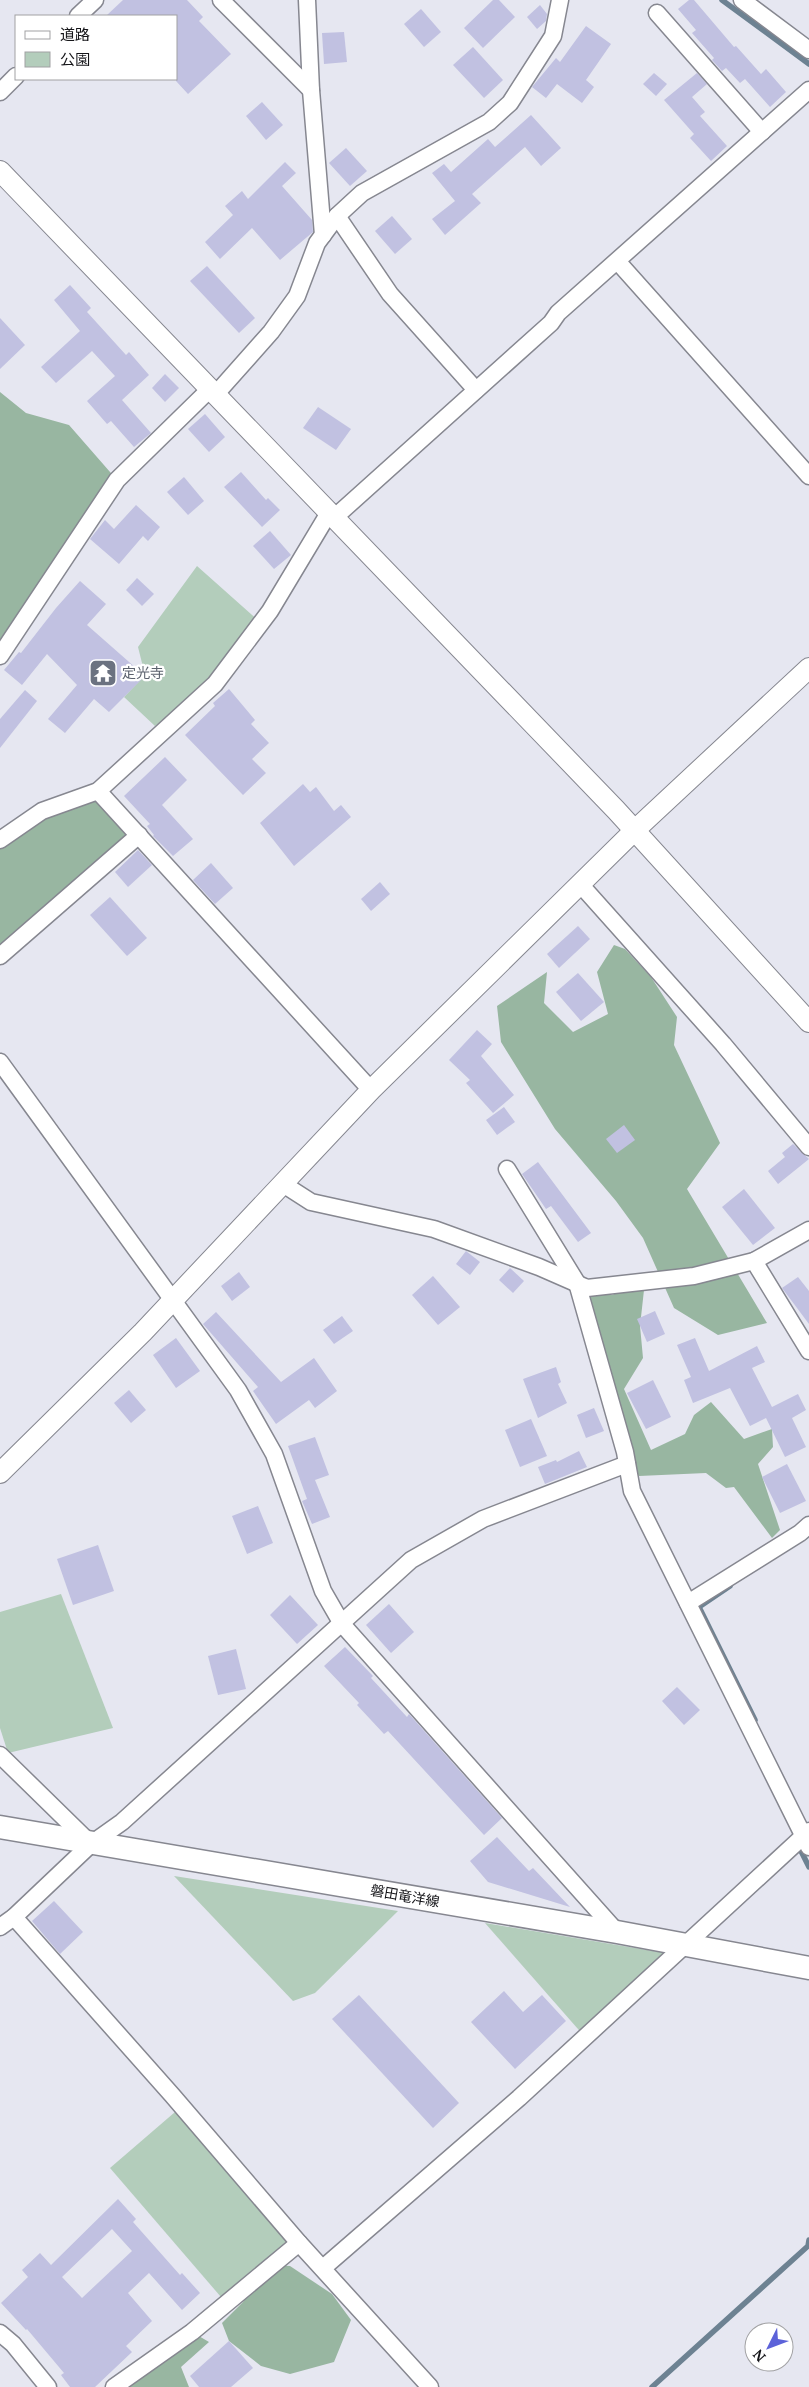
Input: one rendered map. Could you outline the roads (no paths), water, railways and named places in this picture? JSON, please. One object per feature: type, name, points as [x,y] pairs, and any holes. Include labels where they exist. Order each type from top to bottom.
[{"type":"main road","name":"磐田竜洋線","points":[[0,1827],[617,1932],[809,1968]]},
{"type":"street","points":[[79,15],[95,0]]},
{"type":"street","points":[[221,0],[311,90]]},
{"type":"street","points":[[307,0],[311,90],[323,235]]},
{"type":"street","points":[[0,656],[117,480],[212,392],[272,332],[297,296],[317,243],[336,216],[362,192],[489,122],[510,103],[553,36],[560,0]]},
{"type":"street","points":[[742,0],[809,50]]},
{"type":"street","points":[[657,13],[762,132]]},
{"type":"street","points":[[0,92],[15,77]]},
{"type":"street","points":[[0,840],[42,811],[98,791],[215,684],[270,611],[332,514],[476,390],[551,322],[558,313],[618,262],[809,90]]},
{"type":"street","points":[[0,171],[635,830],[809,1022]]},
{"type":"street","points":[[336,216],[390,294],[476,390]]},
{"type":"street","points":[[618,262],[809,476]]},
{"type":"street","points":[[0,1473],[173,1299],[371,1090],[635,830],[809,668]]},
{"type":"street","points":[[98,791],[371,1090]]},
{"type":"street","points":[[0,956],[139,835]]},
{"type":"street","points":[[580,884],[723,1044],[809,1147]]},
{"type":"street","points":[[0,1062],[238,1390],[274,1454],[323,1591],[342,1624],[617,1932]]},
{"type":"street","points":[[323,2268],[519,2098],[684,1946],[807,1838],[632,1491],[628,1464],[577,1284],[508,1169]]},
{"type":"street","points":[[283,1184],[311,1202],[434,1229],[587,1288],[694,1276],[754,1262],[809,1230]]},
{"type":"street","points":[[754,1262],[809,1351]]},
{"type":"street","points":[[430,2387],[299,2243],[172,2095],[7,1922],[91,1844],[122,1822],[412,1560],[483,1520],[628,1464]]},
{"type":"street","points":[[688,1603],[800,1533],[809,1525]]},
{"type":"street","points":[[0,1755],[91,1844]]},
{"type":"street","points":[[114,2387],[192,2332],[299,2243]]},
{"type":"street","points":[[0,2333],[13,2344],[48,2387]]},
{"type":"waterway","points":[[722,0],[809,64]]},
{"type":"waterway","points":[[730,1586],[699,1607],[755,1720]]},
{"type":"waterway","points":[[801,1843],[800,1849],[809,1867]]},
{"type":"waterway","points":[[652,2387],[808,2246],[809,2240]]},
{"type":"place","name":"定光寺","points":[[103,673]]}]
